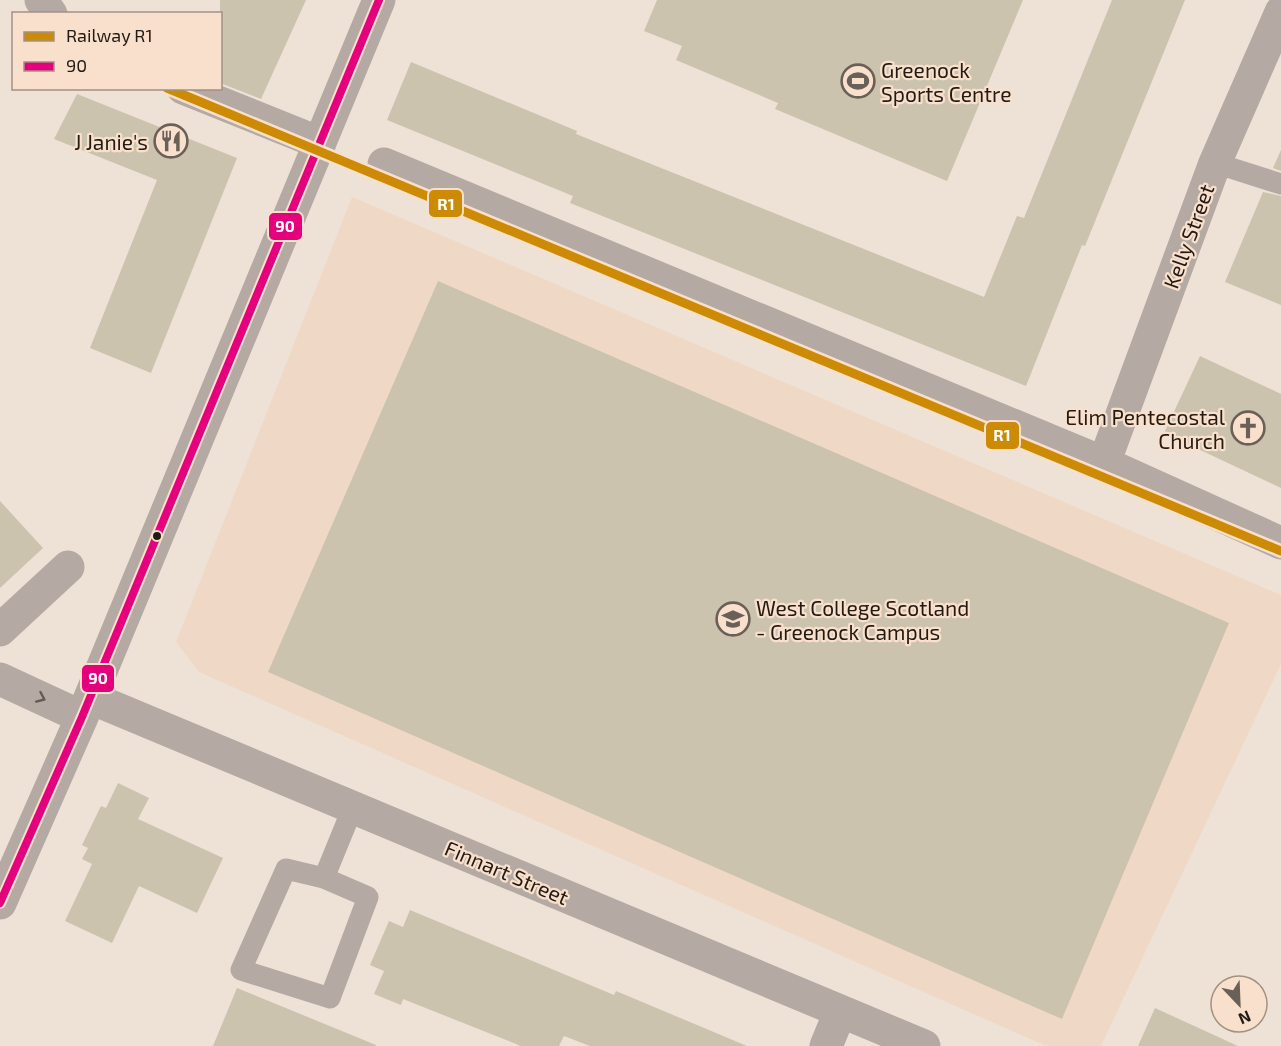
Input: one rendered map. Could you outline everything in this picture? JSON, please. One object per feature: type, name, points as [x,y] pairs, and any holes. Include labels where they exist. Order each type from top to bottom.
[{"type":"street","points":[[0,903],[87,707],[379,0]]},
{"type":"street","name":"Kelly Street","points":[[1104,463],[1215,163],[1281,12]]},
{"type":"street","points":[[188,90],[320,142]]},
{"type":"street","points":[[384,164],[1104,463],[1281,543]]},
{"type":"street","points":[[0,630],[68,567]]},
{"type":"street","name":"Finnart Street","points":[[0,679],[87,707],[353,807],[924,1046]]},
{"type":"street","points":[[826,1046],[840,1012]]},
{"type":"lane","points":[[1215,163],[1281,184]]},
{"type":"lane","points":[[324,878],[353,807]]},
{"type":"lane","points":[[286,869],[324,878],[368,897],[330,999],[241,970],[286,869]]},
{"type":"shaded area","name":"West College Scotland - Greenock Campus","points":[[352,197],[1281,595],[1281,664],[1101,1046],[1046,1046],[199,672],[176,642]]},
{"type":"building","points":[[220,0],[306,0],[261,99],[222,84],[222,12],[220,12]]},
{"type":"building","name":"Greenock Sports Centre","points":[[657,0],[1023,0],[947,181],[775,109],[778,103],[676,60],[682,46],[644,31]]},
{"type":"building","points":[[1112,0],[1185,0],[1085,246],[1082,245],[1026,386],[570,203],[573,196],[387,120],[411,62],[577,131],[576,134],[984,297],[1017,216],[1024,218]]},
{"type":"building","points":[[77,94],[237,158],[151,373],[90,348],[157,180],[54,139]]},
{"type":"building","points":[[1281,150],[1281,171],[1273,168]]},
{"type":"building","points":[[1263,192],[1281,196],[1281,305],[1225,282]]},
{"type":"building","name":"West College Scotland - Greenock Campus","points":[[438,281],[1229,623],[1062,1019],[268,672]]},
{"type":"building","name":"Elim Pentecostal Church","points":[[1200,356],[1281,394],[1281,488],[1164,433]]},
{"type":"building","points":[[0,501],[43,548],[0,588]]},
{"type":"building","points":[[118,783],[149,798],[138,819],[223,858],[197,913],[139,886],[112,943],[65,921],[92,864],[82,859],[88,848],[82,845],[101,806],[106,808]]},
{"type":"building","points":[[410,910],[614,995],[616,991],[747,1046],[590,1046],[564,1036],[559,1046],[521,1046],[403,999],[401,1005],[374,994],[384,971],[370,965],[389,921],[403,927]]},
{"type":"building","points":[[237,988],[376,1045],[376,1046],[213,1046]]},
{"type":"building","points":[[1155,1008],[1238,1046],[1138,1046]]},
{"type":"rail line","name":"R1","points":[[172,90],[1281,551]]},
{"type":"transit line","name":"90","points":[[0,903],[82,717],[379,0]]},
{"type":"place","name":"Greenock Sports Centre","points":[[858,81]]},
{"type":"place","name":"J Janie's","points":[[171,141]]},
{"type":"place","name":"Elim Pentecostal Church","points":[[1248,428]]},
{"type":"place","name":"West College Scotland - Greenock Campus","points":[[733,619]]}]
